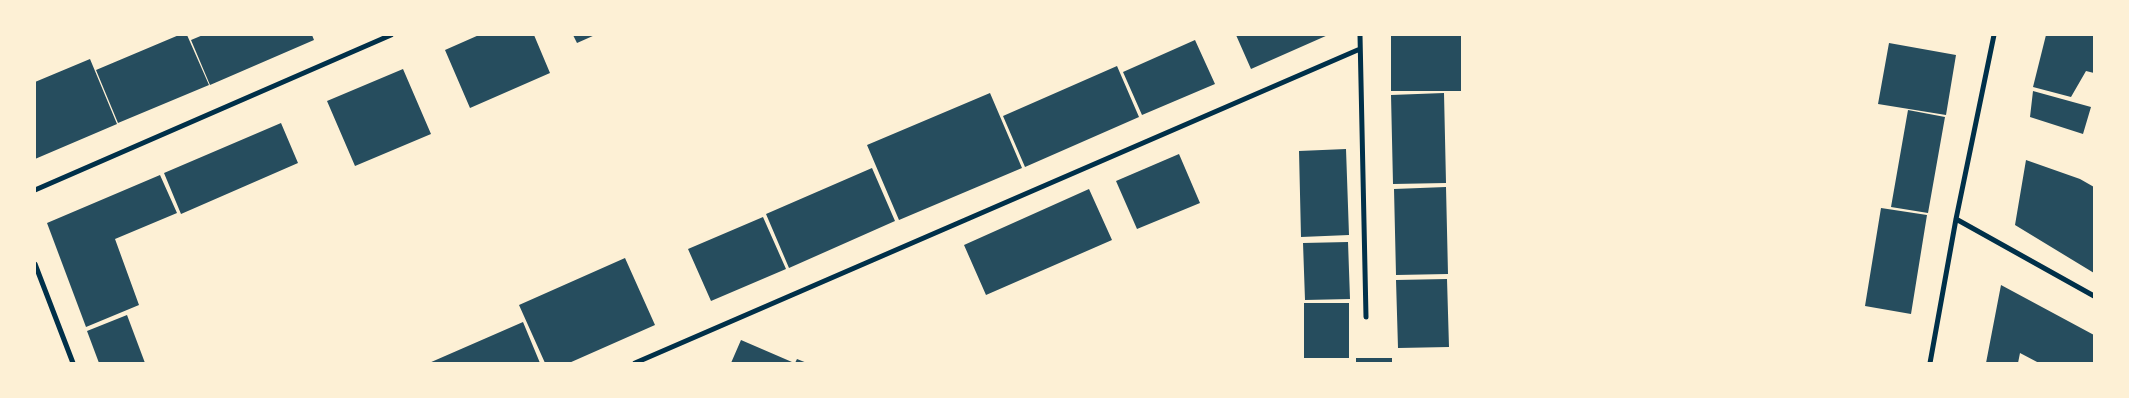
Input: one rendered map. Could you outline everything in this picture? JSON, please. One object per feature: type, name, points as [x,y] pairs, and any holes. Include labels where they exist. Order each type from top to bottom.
[{"type":"street","points":[[35,190],[391,35]]},
{"type":"street","points":[[1360,35],[1366,317]]},
{"type":"street","points":[[1930,363],[1956,219],[1994,35]]},
{"type":"street","points":[[635,363],[1360,49]]},
{"type":"street","points":[[1956,219],[2094,296]]},
{"type":"street","points":[[35,264],[73,363]]},
{"type":"building","points":[[179,35],[187,35],[209,85],[118,123],[96,70]]},
{"type":"building","points":[[203,35],[312,35],[314,40],[210,85],[191,40]]},
{"type":"building","points":[[479,35],[534,35],[550,73],[470,108],[445,50]]},
{"type":"building","points":[[573,35],[595,35],[577,43]]},
{"type":"building","points":[[1236,35],[1328,35],[1251,69]]},
{"type":"building","points":[[1391,35],[1461,35],[1461,91],[1391,91]]},
{"type":"building","points":[[2046,35],[2094,35],[2094,73],[2086,71],[2071,97],[2033,87]]},
{"type":"building","points":[[1195,40],[1215,84],[1142,115],[1123,72]]},
{"type":"building","points":[[1889,43],[1956,55],[1946,115],[1878,104]]},
{"type":"building","points":[[90,59],[117,124],[35,159],[35,82]]},
{"type":"building","points":[[1117,66],[1139,117],[1025,167],[1003,116]]},
{"type":"building","points":[[403,69],[431,134],[355,166],[327,101]]},
{"type":"building","points":[[2033,91],[2091,107],[2083,134],[2030,117]]},
{"type":"building","points":[[990,93],[1022,168],[899,220],[867,145]]},
{"type":"building","points":[[1444,93],[1446,183],[1393,184],[1391,95]]},
{"type":"building","points":[[1908,110],[1945,117],[1928,213],[1891,207]]},
{"type":"building","points":[[281,123],[298,163],[181,214],[164,173]]},
{"type":"building","points":[[1346,149],[1349,235],[1301,237],[1299,151]]},
{"type":"building","points":[[1179,154],[1200,203],[1137,229],[1116,181]]},
{"type":"building","points":[[2026,160],[2080,179],[2094,187],[2094,273],[2015,225]]},
{"type":"building","points":[[872,168],[895,221],[789,268],[766,214]]},
{"type":"building","points":[[160,175],[177,213],[115,239],[139,305],[86,327],[47,223]]},
{"type":"building","points":[[1446,187],[1448,274],[1396,275],[1394,189]]},
{"type":"building","points":[[1089,189],[1112,240],[986,295],[964,245]]},
{"type":"building","points":[[1881,208],[1927,215],[1911,314],[1865,306]]},
{"type":"building","points":[[763,217],[786,269],[711,301],[688,249]]},
{"type":"building","points":[[1348,242],[1350,299],[1305,300],[1303,243]]},
{"type":"building","points":[[625,258],[655,325],[569,363],[545,363],[519,305]]},
{"type":"building","points":[[1447,279],[1449,347],[1398,348],[1396,280]]},
{"type":"building","points":[[2001,285],[2094,335],[2094,363],[2039,363],[2020,353],[2018,363],[1986,363]]},
{"type":"building","points":[[1304,303],[1349,303],[1349,358],[1304,358]]},
{"type":"building","points":[[127,315],[145,363],[99,363],[87,331]]},
{"type":"building","points":[[523,322],[540,363],[429,363]]},
{"type":"building","points":[[741,340],[792,362],[792,363],[731,363]]},
{"type":"building","points":[[1356,358],[1392,358],[1392,363],[1356,363]]},
{"type":"building","points":[[797,359],[807,363],[795,363]]}]
